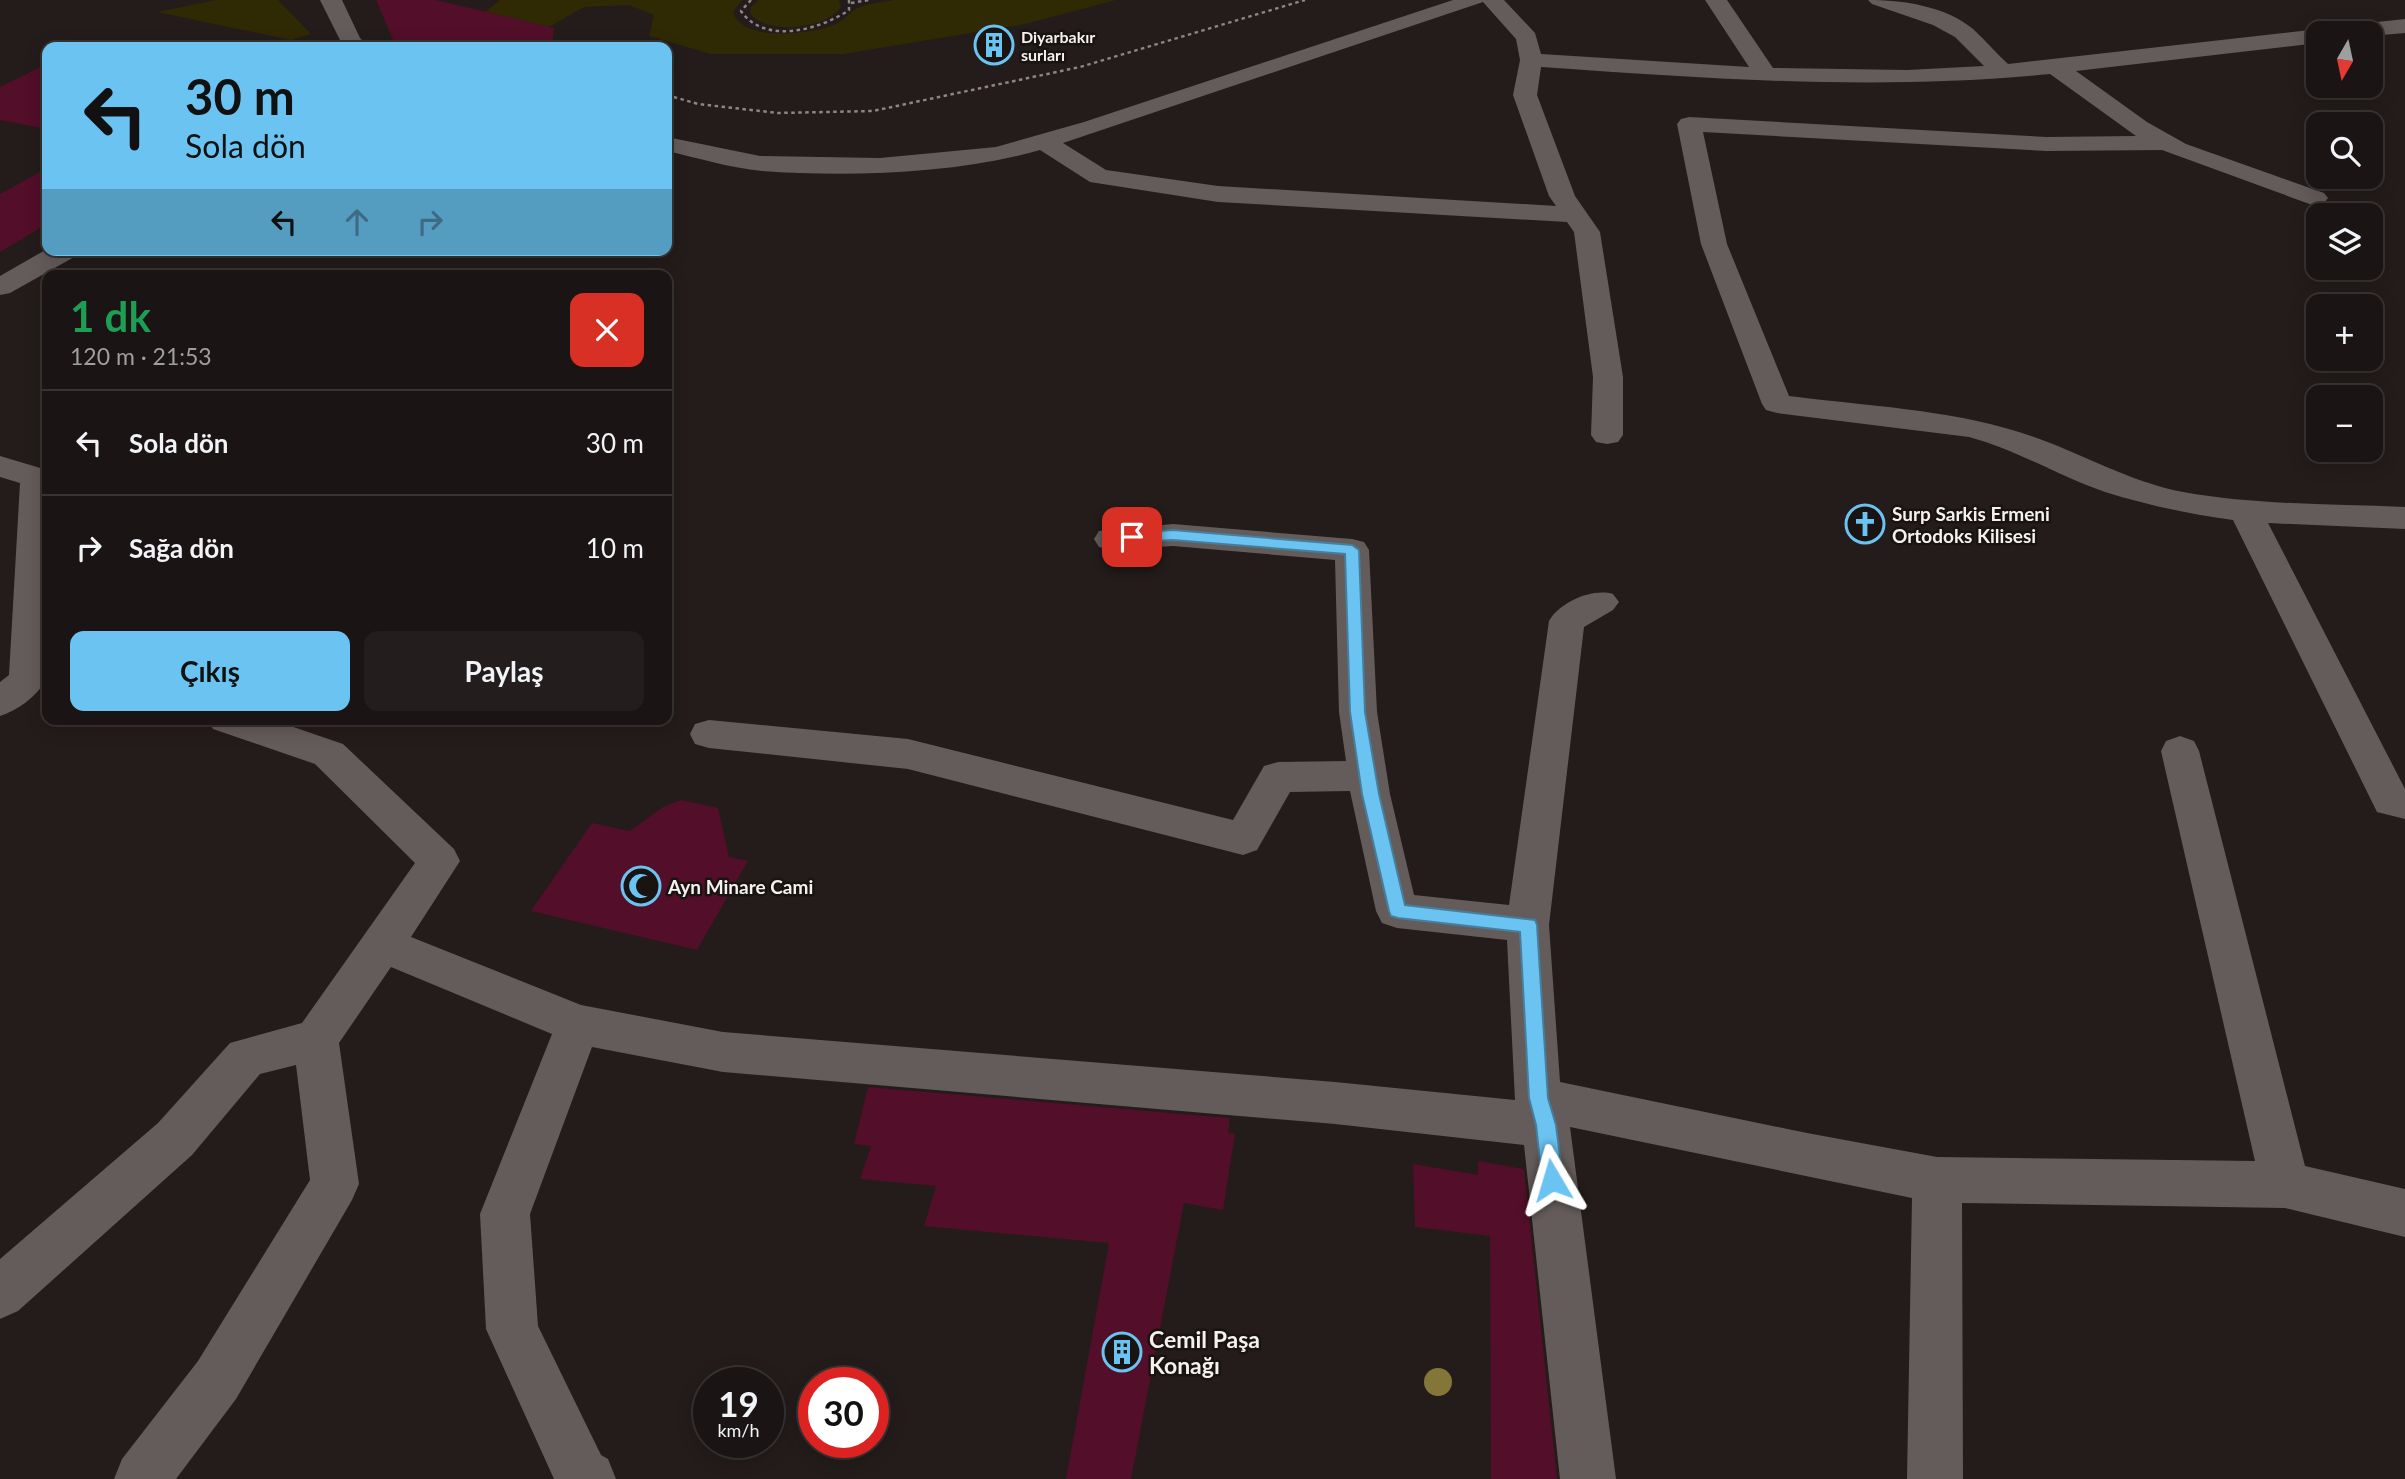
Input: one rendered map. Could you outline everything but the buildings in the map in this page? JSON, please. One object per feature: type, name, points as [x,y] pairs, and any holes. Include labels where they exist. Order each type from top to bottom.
[{"type":"street","points":[[331,0],[352,42]]},
{"type":"street","points":[[672,147],[760,163],[880,165],[998,154],[1044,142],[1474,0]]},
{"type":"street","points":[[1492,0],[1527,38],[1531,60],[1525,95],[1562,196],[1587,232],[1608,377],[1606,435]]},
{"type":"street","points":[[1716,0],[1765,74]]},
{"type":"street","points":[[1879,0],[1941,20],[1963,32],[2004,73]]},
{"type":"street","points":[[2384,28],[2405,26]]},
{"type":"street","points":[[1531,60],[1852,77],[2004,73],[2306,37]]},
{"type":"street","points":[[2054,66],[2138,127],[2167,143],[2279,187],[2315,198]]},
{"type":"street","points":[[1730,72],[1732,127]]},
{"type":"street","points":[[2167,143],[2046,144],[1689,124],[1714,244],[1777,404],[1971,428],[2011,439],[2083,472],[2148,494],[2214,508],[2405,518]]},
{"type":"street","points":[[1044,142],[1099,177],[1218,194],[1576,215]]},
{"type":"street","points":[[0,287],[55,256]]},
{"type":"street","points":[[0,466],[36,477],[25,689]]},
{"type":"street","points":[[2245,510],[2391,802],[2405,804]]},
{"type":"street","points":[[1111,538],[1173,535],[1352,550],[1358,712],[1367,776],[1398,911],[1528,925]]},
{"type":"street","points":[[1588,1479],[1542,1112],[1528,925],[1567,621],[1601,602]]},
{"type":"street","points":[[0,1293],[175,1139],[246,1057],[316,1040],[439,861],[329,754],[244,725]]},
{"type":"street","points":[[709,734],[908,754],[1243,839],[1278,777],[1367,776]]},
{"type":"street","points":[[2180,751],[2285,1185]]},
{"type":"street","points":[[382,944],[578,1024],[723,1052],[1335,1103],[1542,1112],[1937,1180],[2285,1185],[2405,1213]]},
{"type":"street","points":[[578,1024],[505,1214],[512,1329],[581,1475],[588,1479]]},
{"type":"street","points":[[142,1479],[217,1380],[335,1184],[316,1040]]},
{"type":"street","points":[[1935,1479],[1937,1180]]},
{"type":"path","points":[[751,0],[741,11],[743,18],[750,24],[778,31],[814,28],[830,23],[849,10],[850,2],[869,0]]},
{"type":"path","points":[[672,96],[698,104],[778,113],[873,111],[1080,67],[1305,0]]},
{"type":"shaded area","points":[[216,0],[278,0],[311,34],[291,40],[157,12]]},
{"type":"shaded area","points":[[500,0],[742,0],[733,12],[739,22],[763,32],[778,34],[823,28],[838,23],[860,7],[893,0],[1116,0],[1025,24],[843,54],[711,54],[649,36],[654,15],[629,5],[584,7],[549,27],[485,12]]},
{"type":"shaded area","points":[[759,0],[839,0],[841,7],[834,15],[810,25],[782,27],[769,25],[750,13],[751,7]]},
{"type":"place","name":"Diyarbakır surları","points":[[994,45]]},
{"type":"place","name":"Surp Sarkis Ermeni Ortodoks Kilisesi","points":[[1865,524]]},
{"type":"place","name":"Ayn Minare Cami","points":[[641,886]]},
{"type":"place","name":"Cemil Paşa Konağı","points":[[1122,1352]]},
{"type":"route","points":[[1132,537],[1173,535],[1352,550],[1358,712],[1370,794],[1398,911],[1528,925],[1538,1098],[1546,1125],[1552,1180]]}]
